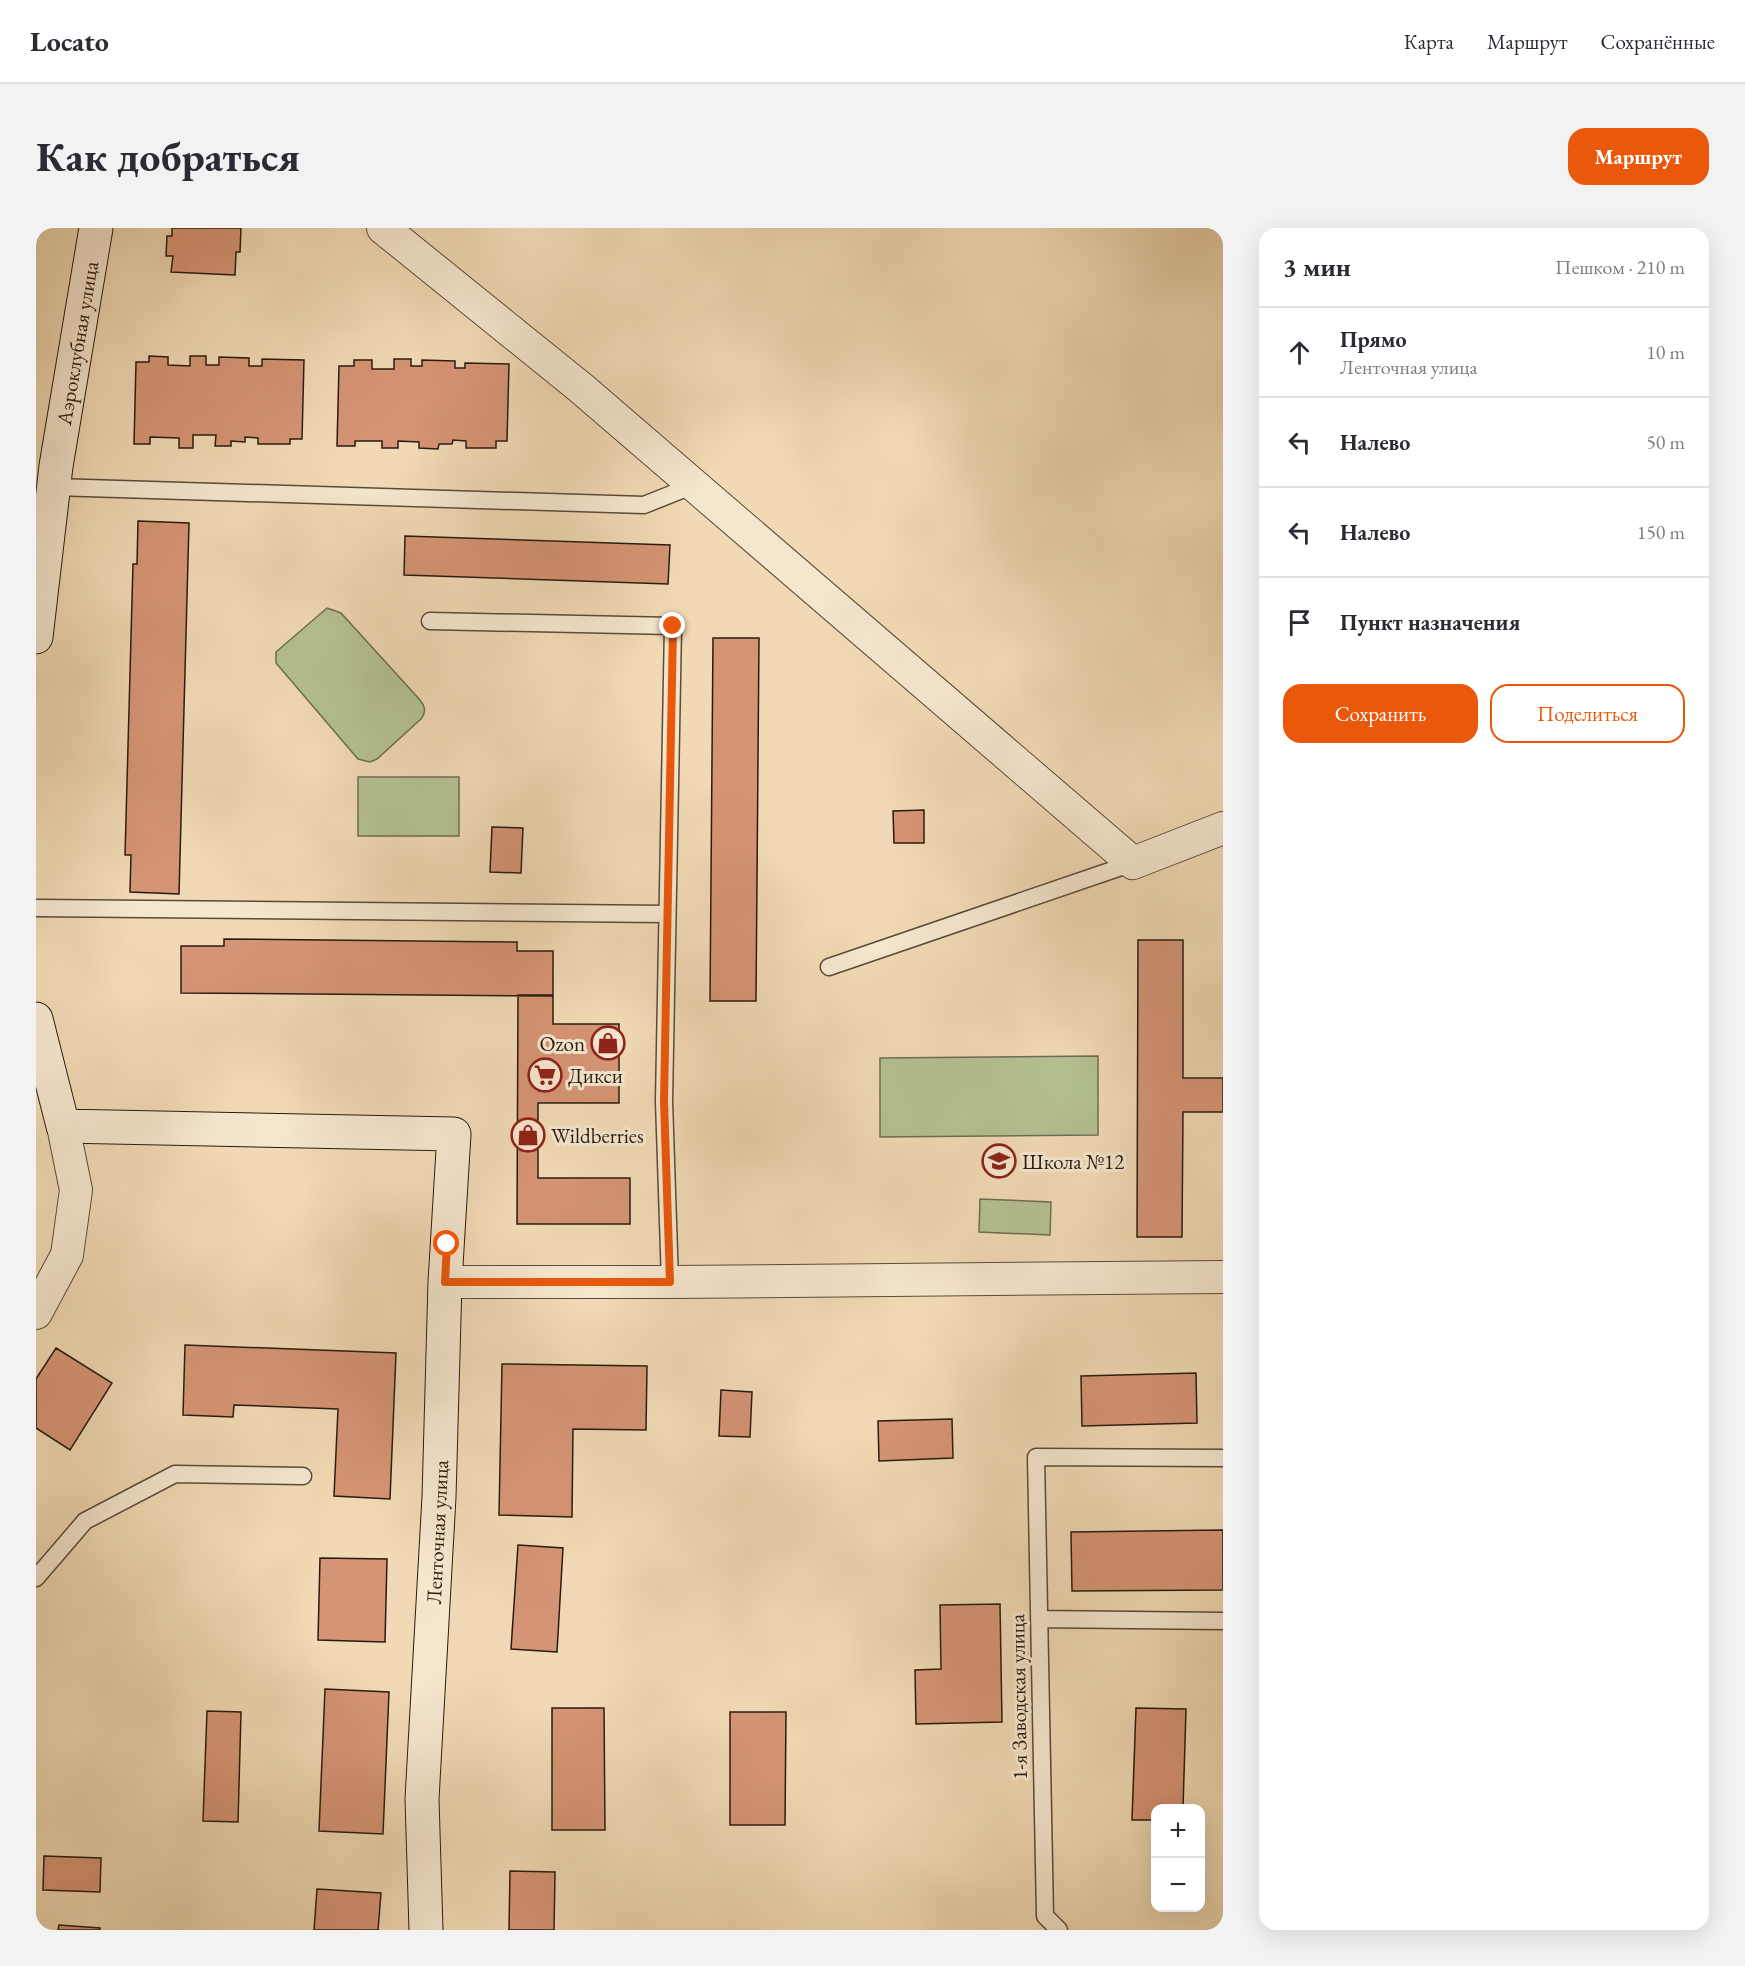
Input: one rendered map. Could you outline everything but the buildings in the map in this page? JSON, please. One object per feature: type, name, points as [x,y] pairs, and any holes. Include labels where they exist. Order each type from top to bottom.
[{"type":"street","name":"Аэроклубная улица","points":[[36,637],[54,487],[96,228]]},
{"type":"street","points":[[383,228],[581,388],[1133,863],[1223,828]]},
{"type":"street","points":[[36,1019],[63,1126],[76,1190],[67,1255],[36,1313]]},
{"type":"street","name":"Ленточная улица","points":[[63,1126],[454,1134],[445,1282],[439,1497],[422,1799],[426,1930]]},
{"type":"street","points":[[445,1282],[1223,1277]]},
{"type":"lane","points":[[54,487],[644,505],[694,485]]},
{"type":"lane","points":[[430,621],[673,626],[664,1101],[670,1282]]},
{"type":"lane","points":[[829,967],[1133,863]]},
{"type":"lane","points":[[36,908],[667,914]]},
{"type":"lane","name":"1-я Заводская улица","points":[[1059,1930],[1045,1916],[1036,1457],[1223,1458]]},
{"type":"lane","points":[[36,1578],[85,1521],[175,1474],[303,1476]]},
{"type":"lane","points":[[1039,1619],[1223,1621]]},
{"type":"green space","points":[[327,608],[341,613],[424,706],[422,718],[377,759],[370,762],[358,759],[276,663],[276,652]]},
{"type":"green space","points":[[358,777],[459,777],[459,836],[358,836]]},
{"type":"green space","points":[[1098,1056],[1098,1135],[880,1137],[880,1058]]},
{"type":"green space","points":[[980,1199],[1051,1202],[1050,1235],[979,1232]]},
{"type":"place","name":"Ozon","points":[[608,1043]]},
{"type":"place","name":"Дикси","points":[[545,1075]]},
{"type":"place","name":"Wildberries","points":[[528,1135]]},
{"type":"place","name":"Школа №12","points":[[999,1161]]},
{"type":"route","points":[[447,1244],[445,1282],[670,1282],[664,1101],[673,626]]}]
